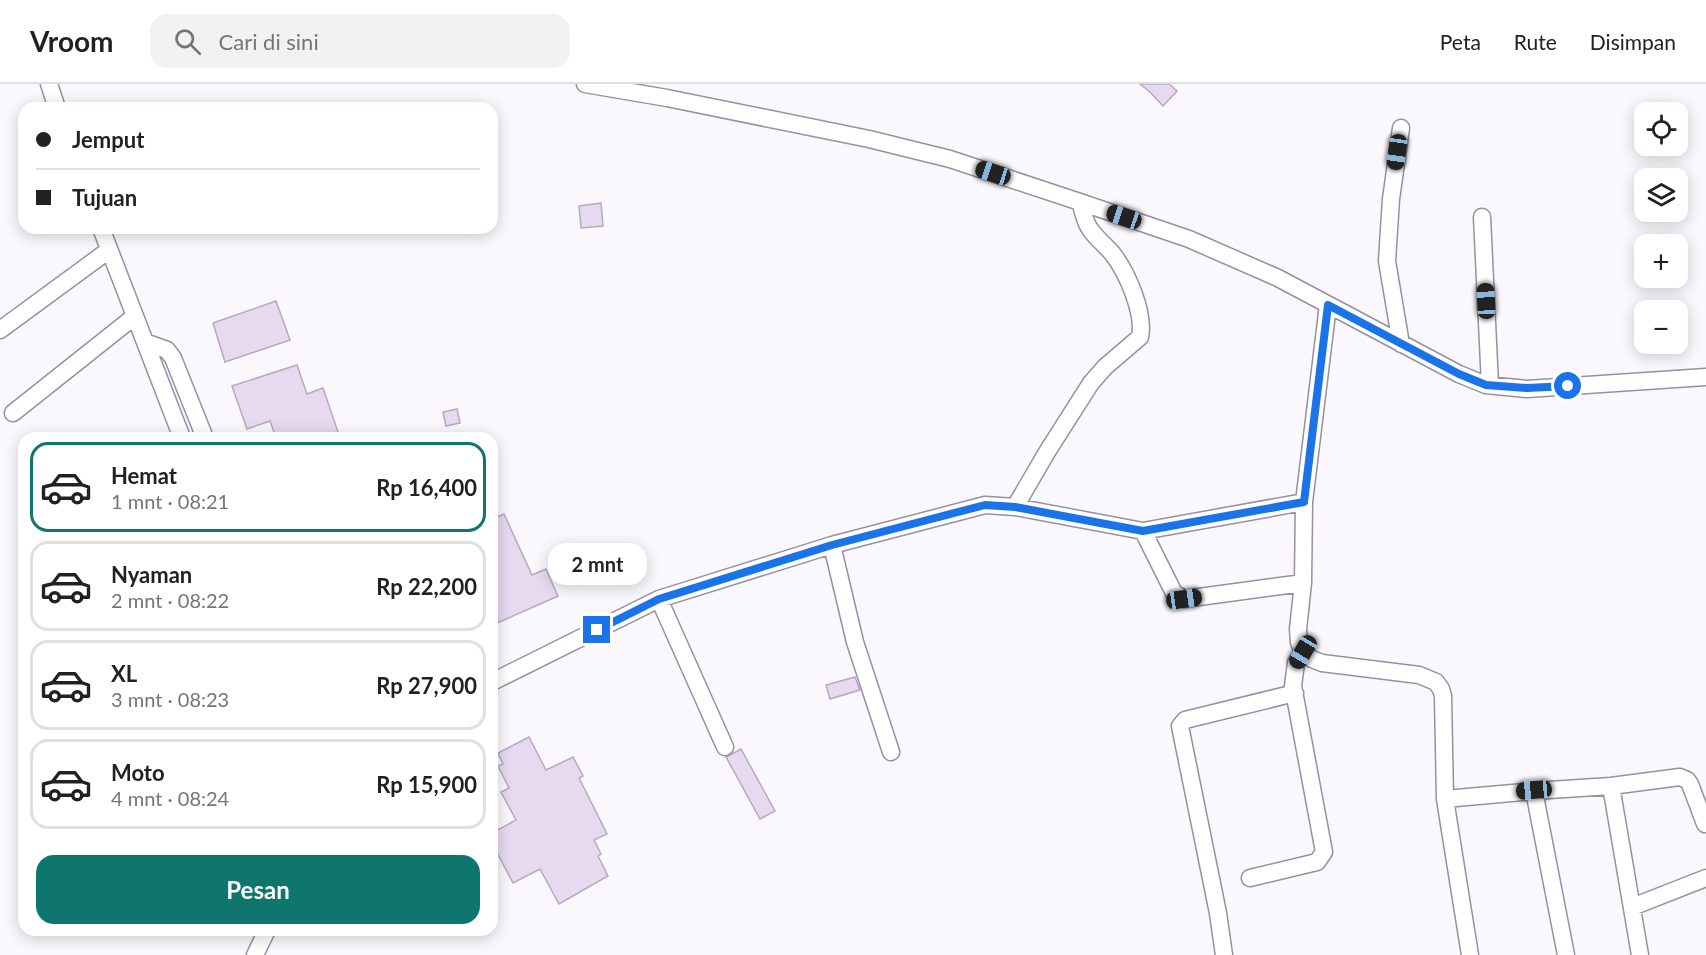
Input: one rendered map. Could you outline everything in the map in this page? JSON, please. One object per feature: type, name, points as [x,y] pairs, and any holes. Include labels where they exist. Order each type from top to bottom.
[{"type":"street","points":[[49,84],[55,102]]},
{"type":"street","points":[[585,84],[870,139],[950,159],[1080,202],[1189,239],[1278,279],[1459,374],[1490,385],[1527,388],[1706,377]]},
{"type":"street","points":[[1401,128],[1390,199],[1387,261],[1401,344]]},
{"type":"street","points":[[1015,507],[1091,383],[1105,367],[1140,338],[1138,311],[1127,275],[1112,253],[1089,229],[1080,202]]},
{"type":"street","points":[[1482,217],[1490,385]]},
{"type":"street","points":[[103,234],[180,432]]},
{"type":"street","points":[[0,330],[109,250]]},
{"type":"street","points":[[1328,305],[1304,502],[1303,583],[1298,629],[1299,642],[1303,652],[1322,663],[1419,675],[1436,682],[1441,689],[1445,799],[1470,955]]},
{"type":"street","points":[[13,412],[135,316]]},
{"type":"street","points":[[145,342],[167,350],[173,358],[203,432]]},
{"type":"street","points":[[498,678],[659,599],[832,545],[985,505],[1015,507],[1143,531],[1304,502]]},
{"type":"street","points":[[1143,531],[1174,592],[1184,599],[1303,583]]},
{"type":"street","points":[[832,545],[855,642],[891,752]]},
{"type":"street","points":[[659,599],[726,747]]},
{"type":"street","points":[[1250,878],[1317,862],[1324,852],[1294,693],[1294,672],[1296,663],[1303,652]]},
{"type":"street","points":[[1224,955],[1180,726],[1185,720],[1294,693]]},
{"type":"street","points":[[1445,799],[1534,790],[1611,786],[1683,777],[1690,784],[1705,824]]},
{"type":"street","points":[[1611,786],[1640,955]]},
{"type":"street","points":[[1534,790],[1566,955]]},
{"type":"street","points":[[1632,907],[1706,878]]},
{"type":"street","points":[[255,955],[264,936]]},
{"type":"building","points":[[1140,84],[1169,84],[1177,91],[1163,106]]},
{"type":"building","points":[[601,203],[603,226],[581,228],[579,206]]},
{"type":"building","points":[[276,301],[290,340],[225,362],[213,323]]},
{"type":"building","points":[[297,365],[307,394],[323,388],[338,432],[274,432],[270,421],[247,429],[232,386]]},
{"type":"building","points":[[457,409],[460,423],[446,426],[443,412]]},
{"type":"building","points":[[504,514],[532,575],[546,569],[558,596],[498,623],[498,516]]},
{"type":"building","points":[[855,677],[860,690],[830,699],[826,685]]},
{"type":"building","points":[[529,737],[546,770],[573,757],[583,776],[579,778],[607,834],[594,840],[601,854],[598,856],[608,876],[559,904],[540,869],[513,883],[498,854],[498,830],[516,820],[501,792],[509,788],[498,766],[503,764],[498,753]]},
{"type":"building","points":[[741,749],[775,811],[760,819],[726,757]]},
{"type":"route","points":[[597,630],[659,599],[832,545],[985,505],[1015,507],[1143,531],[1304,502],[1328,305],[1459,374],[1486,385],[1527,388],[1568,386]]}]
